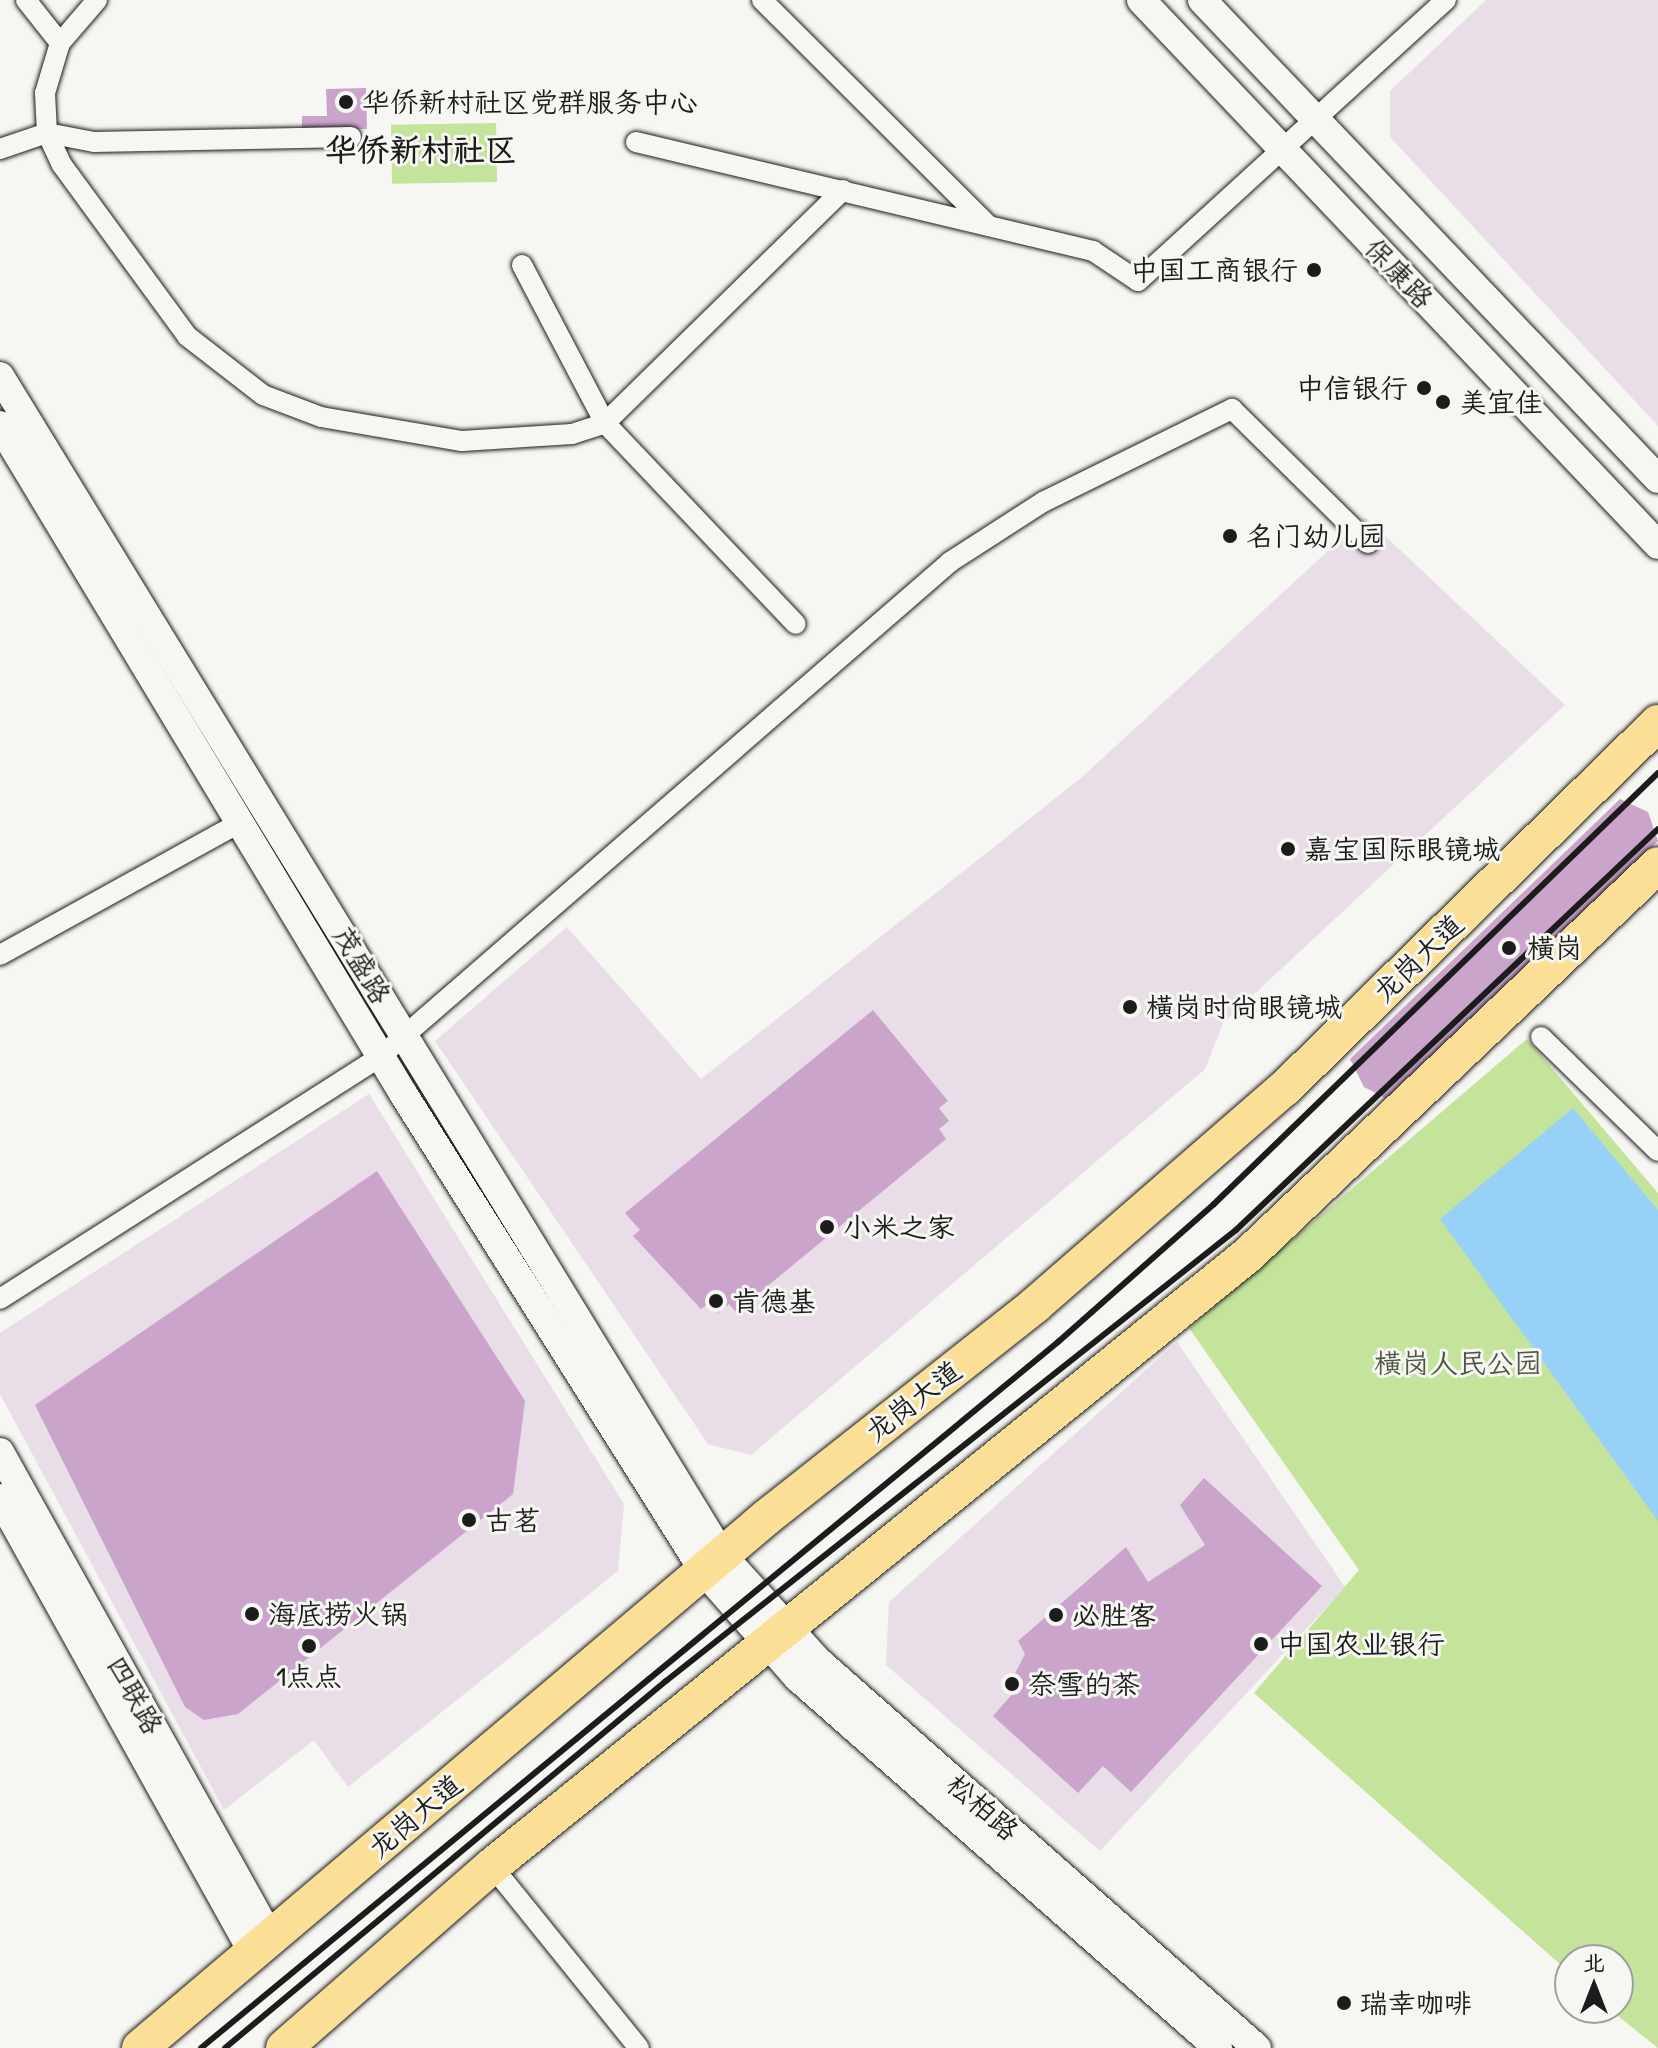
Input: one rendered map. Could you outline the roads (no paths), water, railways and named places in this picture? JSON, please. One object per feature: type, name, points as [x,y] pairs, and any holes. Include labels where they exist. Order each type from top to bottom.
[{"type":"highway","name":"龙岗大道","points":[[140,2048],[712,1563],[1035,1305],[1285,1088],[1658,723]]},
{"type":"highway","points":[[284,2048],[492,1866],[1249,1254],[1658,865]]},
{"type":"street","points":[[26,0],[60,43]]},
{"type":"street","points":[[97,0],[60,43],[45,93],[47,133],[62,165],[187,336],[263,395],[321,417],[462,441],[572,434],[605,423],[843,190]]},
{"type":"street","points":[[762,0],[988,225]]},
{"type":"street","name":"保康路","points":[[1141,0],[1658,545]]},
{"type":"street","name":"保康路","points":[[1202,0],[1658,479]]},
{"type":"street","points":[[636,142],[1093,251],[1138,281],[1318,121],[1446,0]]},
{"type":"street","points":[[0,149],[47,133],[94,142],[351,137]]},
{"type":"street","points":[[522,265],[605,423],[796,624]]},
{"type":"street","name":"茂盛路","points":[[0,376],[404,1036],[712,1563]]},
{"type":"street","points":[[0,1299],[381,1056],[950,562],[1043,502],[1232,409],[1368,543]]},
{"type":"street","name":"茂盛路","points":[[4,438],[381,1056],[712,1563]]},
{"type":"street","points":[[0,955],[241,822]]},
{"type":"street","points":[[1541,1037],[1658,1151]]},
{"type":"street","name":"四联路","points":[[0,1452],[262,1946]]},
{"type":"street","name":"四联路","points":[[2,1508],[262,1946]]},
{"type":"street","name":"松柏路","points":[[712,1563],[773,1636],[1218,2048]]},
{"type":"street","name":"松柏路","points":[[773,1636],[1257,2048]]},
{"type":"street","points":[[492,1866],[639,2048]]},
{"type":"water","points":[[1573,1108],[1658,1210],[1658,1521],[1440,1219]]},
{"type":"railway","points":[[201,2048],[1058,1342],[1214,1204],[1658,773]]},
{"type":"railway","points":[[225,2048],[666,1681],[1236,1230],[1658,829]]},
{"type":"place","name":"华侨新村社区党群服务中心","points":[[346,102]]},
{"type":"place","name":"中国工商银行","points":[[1314,270]]},
{"type":"place","name":"中信银行","points":[[1424,388]]},
{"type":"place","name":"美宜佳","points":[[1443,402]]},
{"type":"place","name":"名门幼儿园","points":[[1230,536]]},
{"type":"place","name":"嘉宝国际眼镜城","points":[[1288,849]]},
{"type":"place","name":"横岗","points":[[1509,948]]},
{"type":"place","name":"横岗时尚眼镜城","points":[[1130,1007]]},
{"type":"place","name":"小米之家","points":[[827,1227]]},
{"type":"place","name":"肯德基","points":[[716,1301]]},
{"type":"place","name":"古茗","points":[[469,1520]]},
{"type":"place","name":"海底捞火锅","points":[[252,1614]]},
{"type":"place","name":"必胜客","points":[[1056,1615]]},
{"type":"place","name":"中国农业银行","points":[[1261,1644]]},
{"type":"place","name":"1点点","points":[[309,1646]]},
{"type":"place","name":"奈雪的茶","points":[[1012,1684]]},
{"type":"place","name":"瑞幸咖啡","points":[[1344,2003]]},
{"type":"district","name":"华侨新村社区","points":[[421,150]]},
{"type":"park label","name":"横岗人民公园","points":[[1458,1363]]}]
